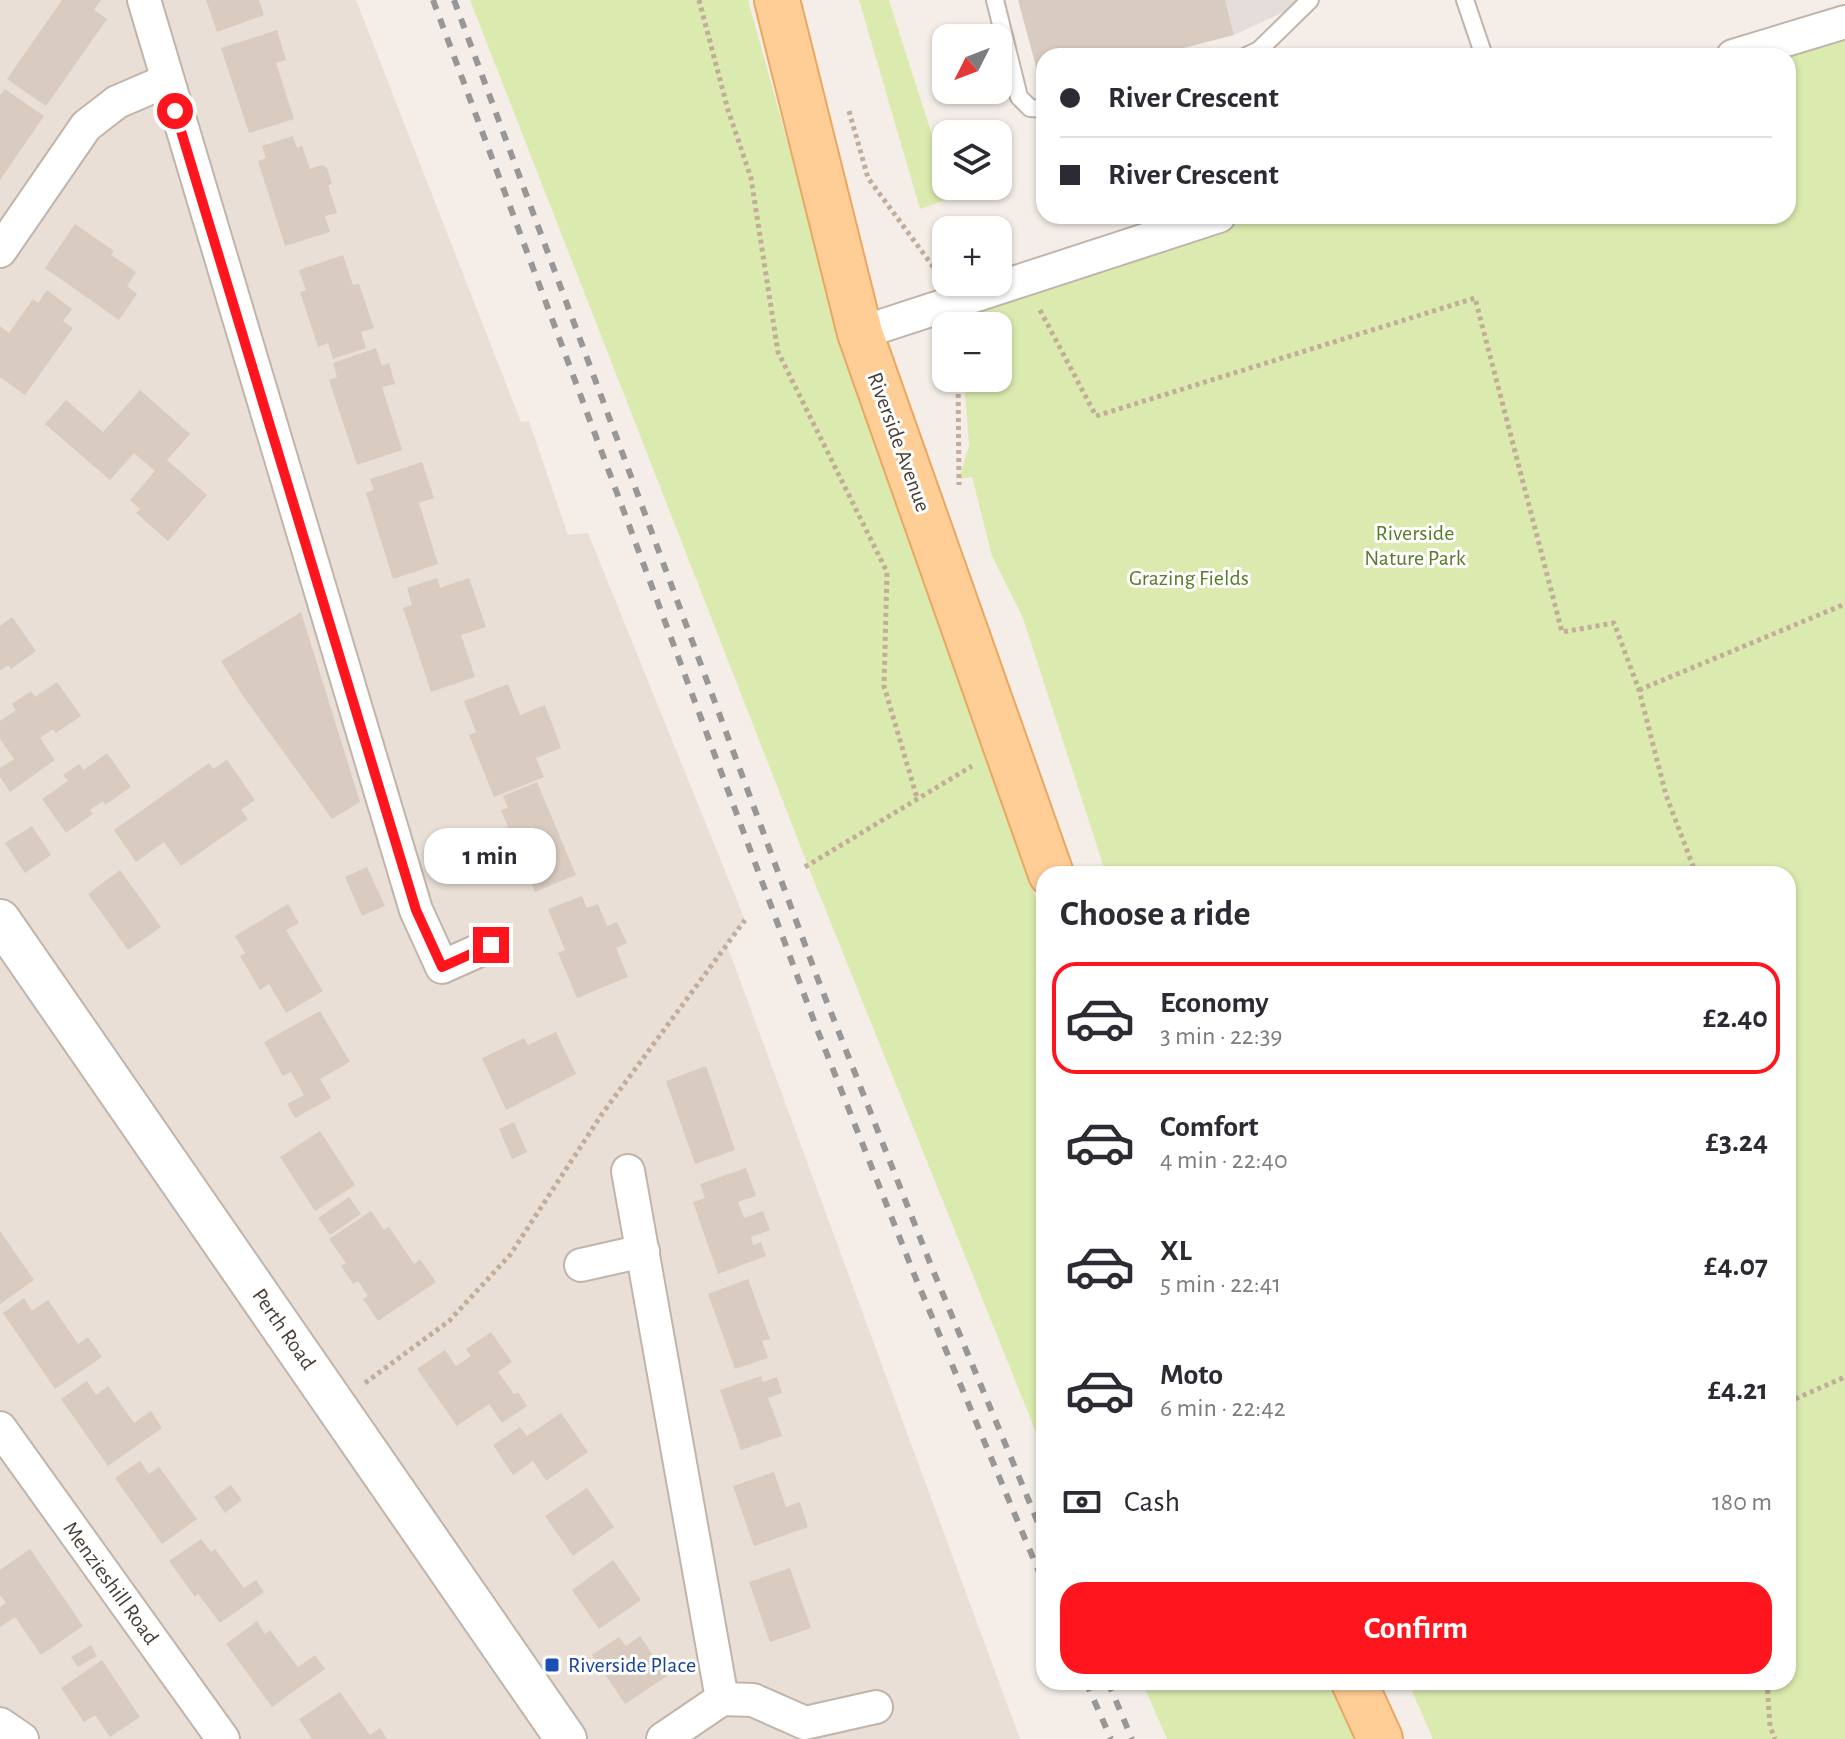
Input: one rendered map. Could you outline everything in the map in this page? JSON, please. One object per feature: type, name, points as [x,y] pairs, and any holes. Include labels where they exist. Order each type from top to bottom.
[{"type":"main road","name":"Riverside Avenue","points":[[777,0],[860,333],[1048,866]]},
{"type":"main road","points":[[1358,1690],[1380,1739]]},
{"type":"street","points":[[144,0],[416,910],[442,967],[491,945]]},
{"type":"street","points":[[1759,48],[1845,22]]},
{"type":"street","points":[[0,251],[86,126],[117,102],[166,81]]},
{"type":"street","points":[[860,333],[1194,224]]},
{"type":"street","name":"Perth Road","points":[[0,920],[566,1739]]},
{"type":"street","points":[[628,1171],[722,1699]]},
{"type":"street","points":[[581,1265],[643,1251]]},
{"type":"street","name":"Menzieshill Road","points":[[0,1428],[223,1739]]},
{"type":"street","points":[[663,1739],[722,1699],[753,1700],[805,1723],[876,1707]]},
{"type":"street","points":[[0,1724],[22,1739]]},
{"type":"lane","points":[[995,0],[1019,97],[1030,108],[1036,108]]},
{"type":"lane","points":[[1261,48],[1310,0]]},
{"type":"lane","points":[[1465,0],[1481,48]]},
{"type":"path","points":[[699,0],[728,110],[751,178],[778,352],[887,572],[884,686],[917,798]]},
{"type":"path","points":[[847,104],[868,178],[958,300]]},
{"type":"path","points":[[1023,279],[1096,416],[1475,298],[1562,632],[1614,623],[1639,690],[1666,795],[1693,866]]},
{"type":"path","points":[[1639,690],[1845,604]]},
{"type":"path","points":[[805,867],[917,798],[1008,747]]},
{"type":"path","points":[[336,1404],[449,1321],[510,1255],[602,1114],[745,920]]},
{"type":"path","points":[[1796,1398],[1845,1377]]},
{"type":"path","points":[[1768,1690],[1770,1726],[1775,1739]]},
{"type":"shaded area","points":[[0,0],[356,0],[521,422],[529,421],[568,535],[588,533],[745,920],[727,945],[1020,1739],[0,1739]]},
{"type":"shaded area","points":[[1225,0],[1310,0],[1234,35]]},
{"type":"green space","points":[[470,0],[748,0],[835,313],[1036,900],[1036,1432],[816,886]]},
{"type":"green space","points":[[859,0],[889,0],[932,135],[932,200],[946,200],[920,209]]},
{"type":"green space","name":"Riverside Nature Park","points":[[1845,22],[1845,1739],[1433,1739],[1412,1690],[1796,1690],[1796,866],[1103,866],[1023,618],[992,556],[972,477],[959,479],[969,445],[965,392],[1012,392],[1012,312],[959,312],[958,300],[970,296],[1012,296],[1012,283],[1194,224],[1796,224],[1796,51]]},
{"type":"green space","points":[[1146,1690],[1336,1690],[1356,1739],[1167,1739]]},
{"type":"building","points":[[62,0],[101,0],[94,10],[107,19],[46,106],[7,79]]},
{"type":"building","points":[[206,0],[259,0],[264,15],[217,32]]},
{"type":"building","points":[[1018,0],[1225,0],[1234,35],[1184,48],[1036,48],[1036,67]]},
{"type":"building","points":[[277,30],[286,60],[276,63],[294,119],[249,133],[221,48]]},
{"type":"building","points":[[5,89],[44,116],[0,180],[0,95]]},
{"type":"building","points":[[293,136],[297,148],[302,146],[310,169],[322,165],[327,168],[332,184],[328,185],[337,213],[325,216],[330,232],[285,246],[258,161],[266,158],[262,146]]},
{"type":"building","points":[[75,224],[114,251],[111,255],[136,272],[127,286],[137,294],[119,320],[45,268]]},
{"type":"building","points":[[343,255],[353,285],[359,284],[374,328],[361,332],[366,348],[333,359],[328,343],[318,347],[300,292],[306,290],[299,270]]},
{"type":"building","points":[[47,290],[72,309],[63,321],[73,328],[25,395],[0,377],[0,326],[9,333],[33,299],[38,303]]},
{"type":"building","points":[[376,348],[382,366],[389,363],[395,384],[382,387],[402,450],[357,465],[329,380],[337,377],[333,363]]},
{"type":"building","points":[[140,390],[190,434],[167,460],[207,495],[168,541],[136,513],[140,509],[130,500],[155,471],[134,453],[110,480],[45,424],[66,400],[103,432]]},
{"type":"building","points":[[422,462],[434,498],[419,503],[438,564],[393,579],[366,493],[374,490],[370,479]]},
{"type":"building","points":[[437,578],[440,588],[469,578],[486,627],[461,635],[475,677],[431,692],[403,608],[412,605],[407,588]]},
{"type":"building","points":[[301,612],[360,802],[332,819],[221,661]]},
{"type":"building","points":[[12,617],[36,651],[11,669],[8,665],[0,671],[0,626]]},
{"type":"building","points":[[57,682],[81,716],[56,733],[53,729],[40,738],[55,760],[10,792],[0,777],[0,768],[14,759],[0,739],[0,721],[16,710],[12,704],[31,691],[35,697]]},
{"type":"building","points":[[508,684],[520,715],[545,705],[561,748],[536,758],[544,777],[494,797],[469,735],[476,732],[464,701]]},
{"type":"building","points":[[107,753],[131,787],[105,805],[103,801],[90,810],[93,814],[66,833],[42,799],[68,781],[63,775],[79,764],[84,770]]},
{"type":"building","points":[[227,760],[255,800],[241,810],[248,819],[181,866],[164,842],[136,862],[114,830],[209,763],[213,769]]},
{"type":"building","points":[[537,782],[576,875],[535,892],[501,810],[508,808],[503,796]]},
{"type":"building","points":[[32,826],[51,855],[25,873],[5,843]]},
{"type":"building","points":[[367,867],[385,906],[362,916],[345,877]]},
{"type":"building","points":[[120,870],[161,927],[128,950],[88,894]]},
{"type":"building","points":[[582,896],[587,908],[598,904],[607,926],[617,922],[627,943],[616,948],[628,977],[577,998],[558,953],[565,950],[548,909]]},
{"type":"building","points":[[288,904],[299,923],[286,930],[323,991],[286,1013],[269,984],[260,990],[240,956],[245,953],[235,936]]},
{"type":"building","points":[[320,1011],[350,1062],[320,1079],[331,1098],[295,1118],[287,1104],[304,1095],[291,1072],[283,1076],[264,1042]]},
{"type":"building","points":[[556,1032],[576,1074],[506,1110],[482,1058],[524,1038],[528,1045]]},
{"type":"building","points":[[706,1066],[735,1150],[695,1164],[666,1081]]},
{"type":"building","points":[[514,1122],[527,1152],[512,1159],[499,1129]]},
{"type":"building","points":[[320,1131],[355,1185],[315,1211],[280,1157]]},
{"type":"building","points":[[746,1168],[756,1196],[738,1202],[744,1218],[763,1211],[770,1230],[751,1237],[753,1245],[761,1242],[766,1256],[718,1274],[693,1202],[705,1198],[700,1184]]},
{"type":"building","points":[[349,1197],[361,1214],[330,1235],[318,1218]]},
{"type":"building","points":[[371,1211],[384,1230],[389,1227],[414,1264],[420,1259],[436,1282],[378,1321],[363,1299],[368,1296],[358,1281],[353,1284],[341,1266],[346,1263],[329,1239]]},
{"type":"building","points":[[0,1231],[34,1280],[0,1304]]},
{"type":"building","points":[[748,1279],[770,1339],[762,1341],[768,1358],[735,1369],[708,1294]]},
{"type":"building","points":[[24,1298],[32,1311],[48,1300],[78,1344],[88,1337],[102,1357],[55,1389],[3,1313]]},
{"type":"building","points":[[491,1332],[512,1362],[498,1372],[527,1406],[502,1423],[489,1404],[457,1426],[417,1369],[445,1350],[456,1366],[471,1356],[466,1349]]},
{"type":"building","points":[[761,1376],[763,1382],[777,1377],[782,1393],[768,1398],[782,1436],[741,1450],[720,1390]]},
{"type":"building","points":[[87,1381],[96,1395],[108,1386],[134,1423],[151,1411],[162,1428],[108,1466],[61,1399]]},
{"type":"building","points":[[561,1413],[588,1452],[546,1481],[533,1461],[513,1475],[493,1445],[520,1427],[527,1436]]},
{"type":"building","points":[[140,1461],[149,1474],[159,1467],[197,1519],[162,1544],[115,1478]]},
{"type":"building","points":[[774,1472],[786,1507],[800,1502],[808,1527],[754,1546],[733,1486]]},
{"type":"building","points":[[231,1485],[242,1500],[225,1513],[214,1497]]},
{"type":"building","points":[[587,1488],[614,1527],[573,1556],[545,1516]]},
{"type":"building","points":[[201,1539],[211,1552],[215,1549],[244,1588],[256,1580],[264,1592],[220,1623],[198,1594],[195,1597],[169,1561]]},
{"type":"building","points":[[30,1549],[83,1626],[41,1655],[15,1617],[0,1627],[0,1607],[6,1603],[0,1595],[0,1570]]},
{"type":"building","points":[[613,1560],[641,1600],[599,1629],[572,1590]]},
{"type":"building","points":[[790,1568],[811,1628],[770,1642],[749,1582]]},
{"type":"building","points":[[257,1621],[265,1634],[270,1630],[298,1667],[315,1655],[325,1669],[272,1707],[226,1644]]},
{"type":"building","points":[[640,1636],[667,1676],[625,1704],[592,1655],[619,1637],[626,1646]]},
{"type":"building","points":[[91,1645],[97,1656],[78,1667],[71,1657]]},
{"type":"building","points":[[102,1660],[140,1717],[110,1737],[95,1715],[84,1722],[61,1688]]},
{"type":"building","points":[[340,1692],[370,1735],[380,1728],[387,1739],[312,1739],[299,1719]]},
{"type":"railway","points":[[433,0],[817,1029],[914,1274],[1036,1565]]},
{"type":"railway","points":[[454,0],[817,977],[932,1268],[1036,1518]]},
{"type":"railway","points":[[1090,1690],[1111,1739]]},
{"type":"railway","points":[[1111,1690],[1132,1739]]},
{"type":"place","name":"Riverside Place","points":[[552,1665]]},
{"type":"route","points":[[175,111],[416,910],[442,967],[491,945]]},
{"type":"park label","name":"Grazing Fields","points":[[1189,578]]}]
